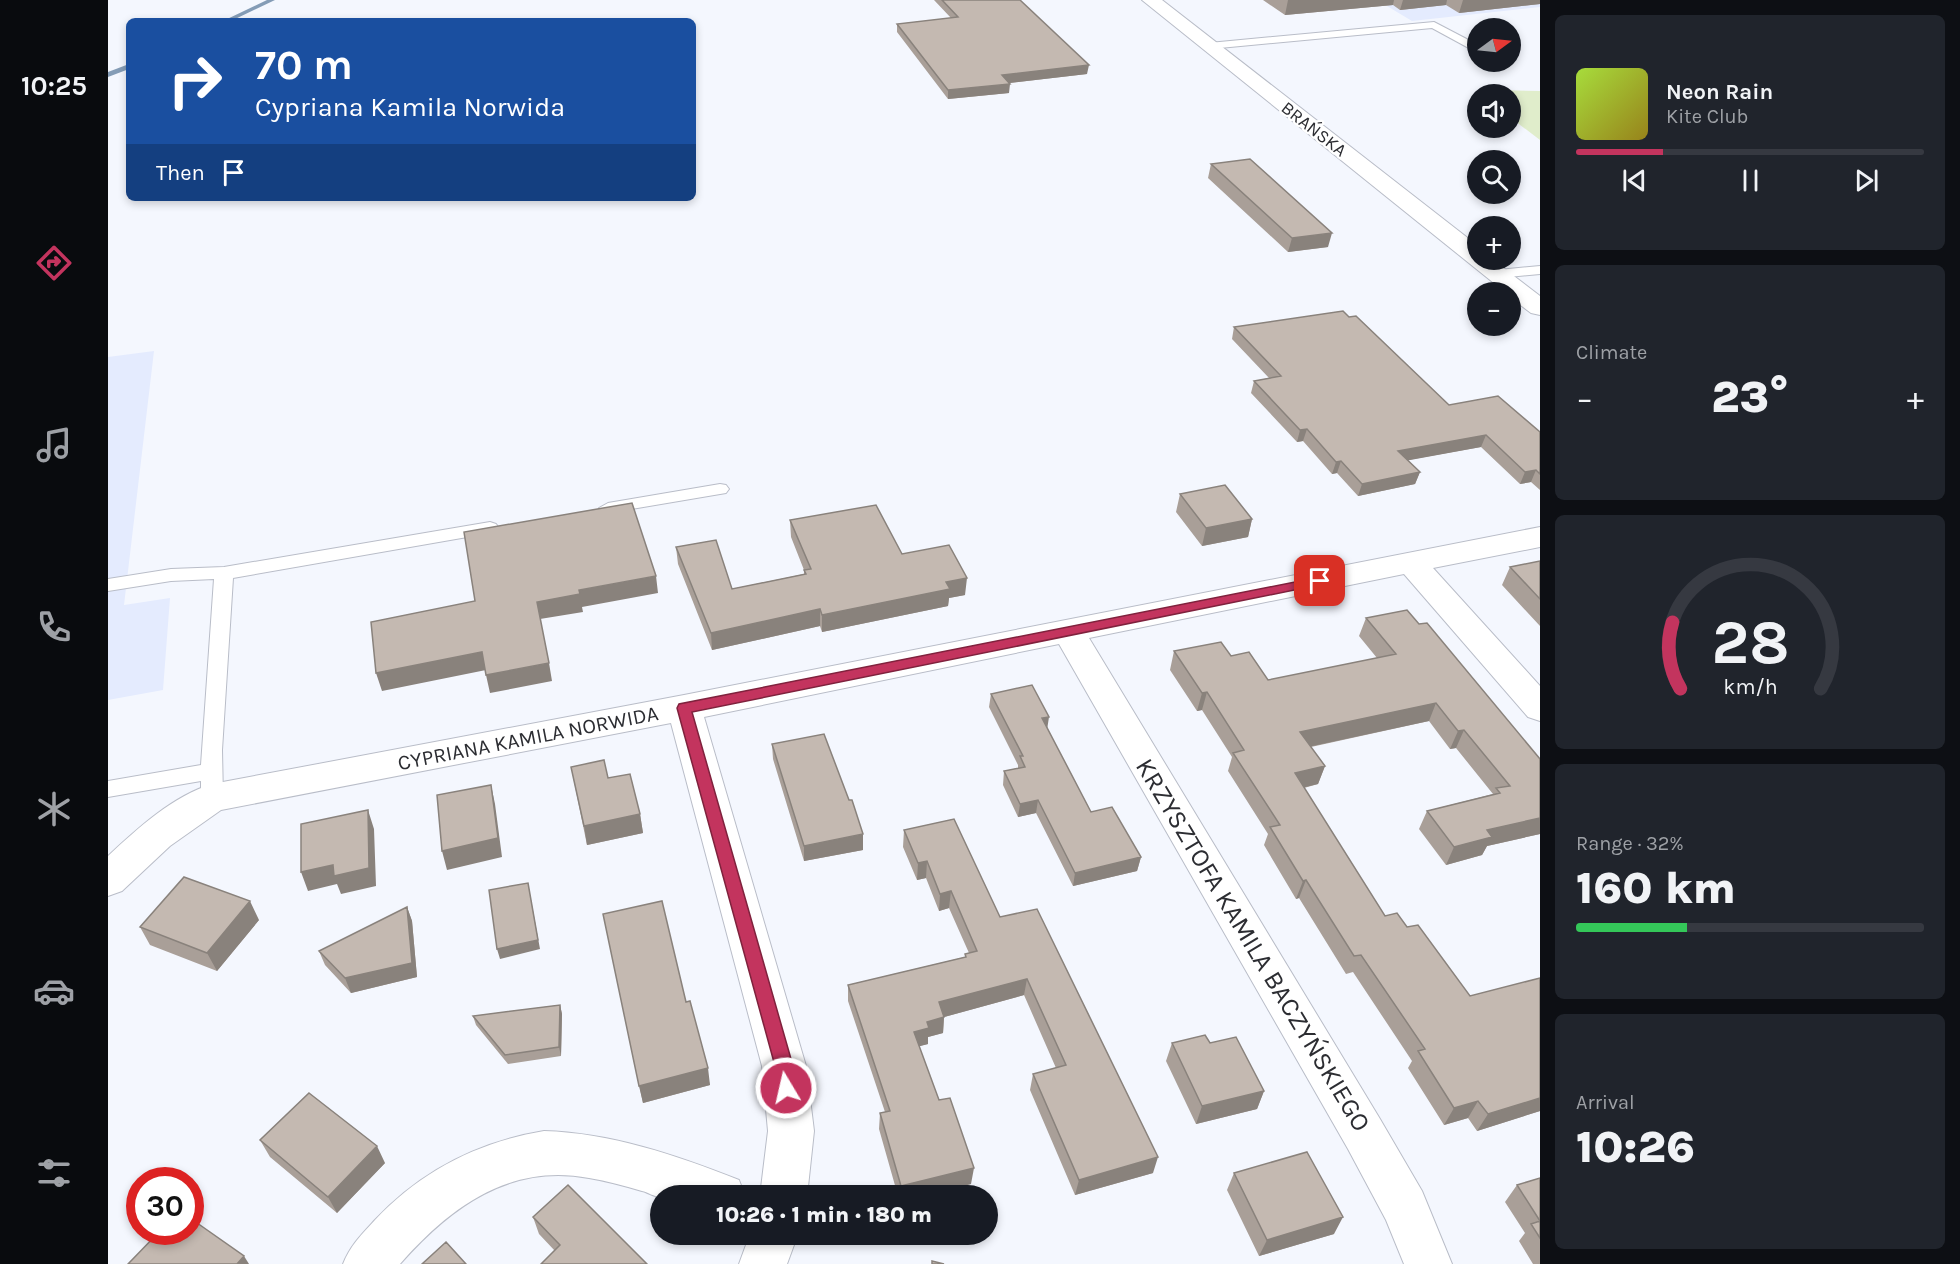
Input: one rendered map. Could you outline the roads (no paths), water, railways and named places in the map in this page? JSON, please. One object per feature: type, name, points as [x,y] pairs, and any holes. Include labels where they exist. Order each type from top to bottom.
[{"type":"street","name":"BRAŃSKA","points":[[1151,0],[1467,250]]},
{"type":"street","name":"BRAŃSKA","points":[[1492,270],[1540,308]]},
{"type":"street","name":"CYPRIANA KAMILA NORWIDA","points":[[108,880],[149,839],[181,815],[212,784],[684,708],[1540,537]]},
{"type":"street","points":[[1412,563],[1540,708]]},
{"type":"street","name":"KRZYSZTOFA KAMILA BACZYŃSKIEGO","points":[[1068,631],[1364,1134],[1405,1207],[1428,1264]]},
{"type":"street","points":[[684,708],[784,1066],[791,1131],[784,1185]]},
{"type":"street","points":[[367,1264],[433,1197],[476,1170],[517,1157],[556,1150],[597,1155],[688,1185]]},
{"type":"street","points":[[763,1264],[770,1245]]},
{"type":"lane","points":[[1209,46],[1434,25],[1467,44]]},
{"type":"lane","points":[[1521,268],[1540,270]]},
{"type":"lane","points":[[590,511],[720,489]]},
{"type":"lane","points":[[108,585],[171,575],[224,573],[508,525]]},
{"type":"lane","points":[[108,789],[212,784],[224,573]]},
{"type":"waterway","points":[[233,18],[272,0]]},
{"type":"waterway","points":[[108,75],[126,67]]}]
